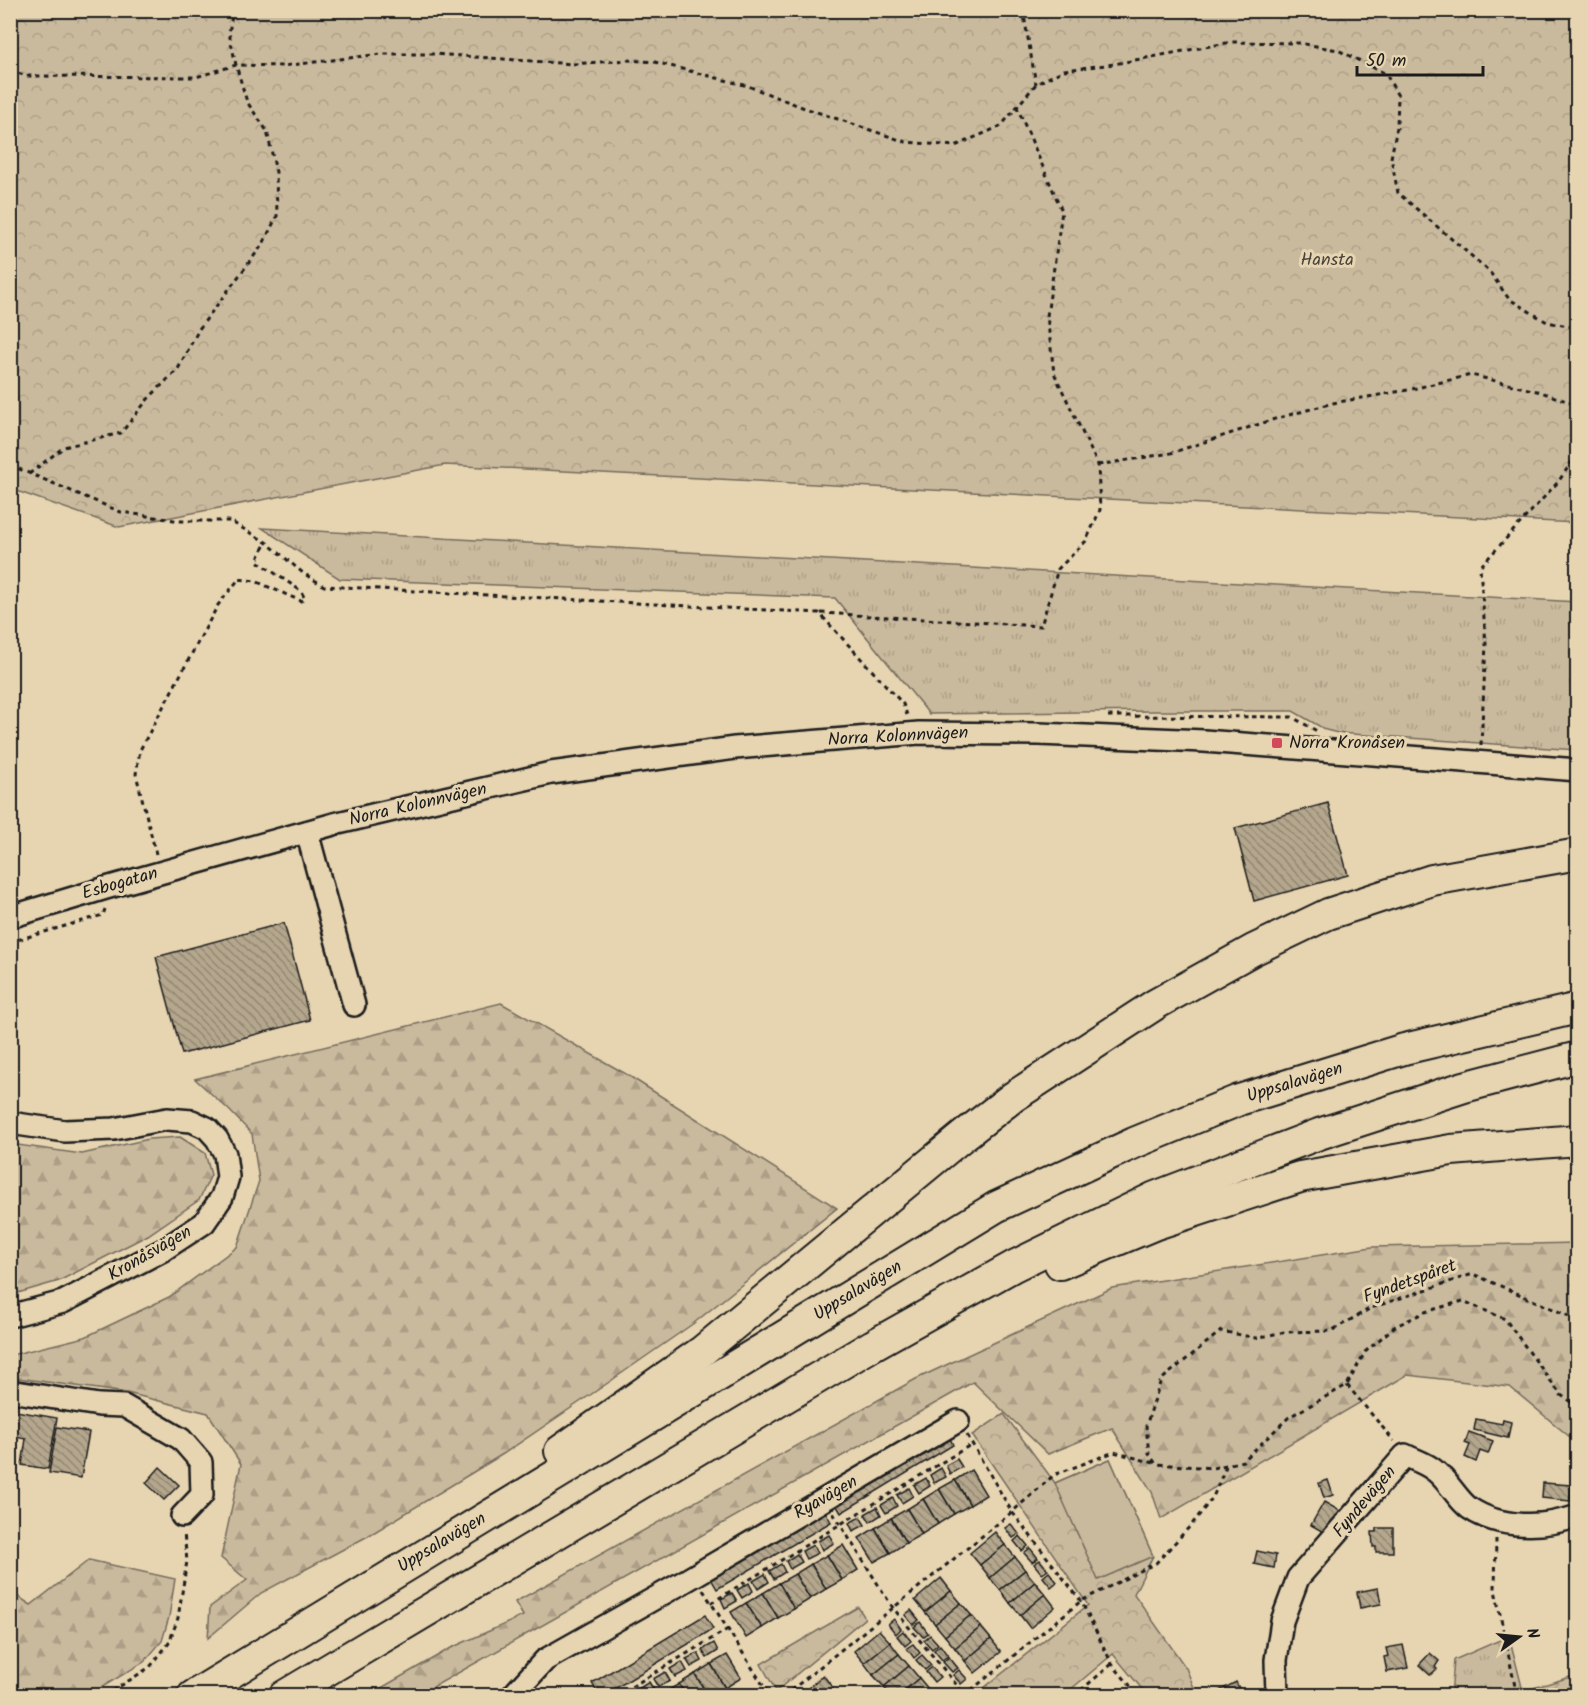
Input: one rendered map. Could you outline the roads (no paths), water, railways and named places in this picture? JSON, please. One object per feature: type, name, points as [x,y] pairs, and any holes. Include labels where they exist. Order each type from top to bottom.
[{"type":"highway","points":[[334,1609],[701,1352],[1013,1097],[1156,1004],[1253,950],[1328,914],[1432,880],[1578,854]]},
{"type":"highway","name":"Uppsalavägen","points":[[193,1695],[996,1207],[1134,1143],[1239,1100],[1404,1049],[1578,1008]]},
{"type":"highway","points":[[284,1695],[873,1346],[1014,1266],[1155,1197],[1330,1130],[1464,1087],[1578,1058]]},
{"type":"highway","points":[[873,1346],[918,1331],[1043,1271],[1156,1224],[1300,1178],[1451,1150],[1578,1140]]},
{"type":"street","name":"Norra Kolonnvägen","points":[[230,854],[334,824],[551,773],[735,748],[919,733],[1039,734],[1204,741],[1578,770]]},
{"type":"street","points":[[307,832],[354,1005]]},
{"type":"street","name":"Esbogatan","points":[[10,917],[230,854]]},
{"type":"street","name":"Kronåsvägen","points":[[10,1123],[65,1131],[114,1129],[167,1119],[192,1120],[207,1128],[217,1139],[225,1154],[228,1177],[222,1197],[204,1223],[163,1250],[63,1302],[10,1316]]},
{"type":"street","points":[[10,1391],[99,1405],[124,1406],[181,1439],[201,1462],[202,1495],[182,1516]]},
{"type":"street","name":"Ryavägen","points":[[512,1695],[545,1660],[958,1421]]},
{"type":"street","name":"Fyndevägen","points":[[1277,1695],[1276,1660],[1282,1621],[1298,1578],[1405,1455],[1434,1469],[1468,1507],[1497,1522],[1519,1525],[1566,1520],[1578,1515]]},
{"type":"place","name":"Norra Kronåsen","points":[[1277,743]]},
{"type":"park label","name":"Hansta","points":[[1327,260]]}]
